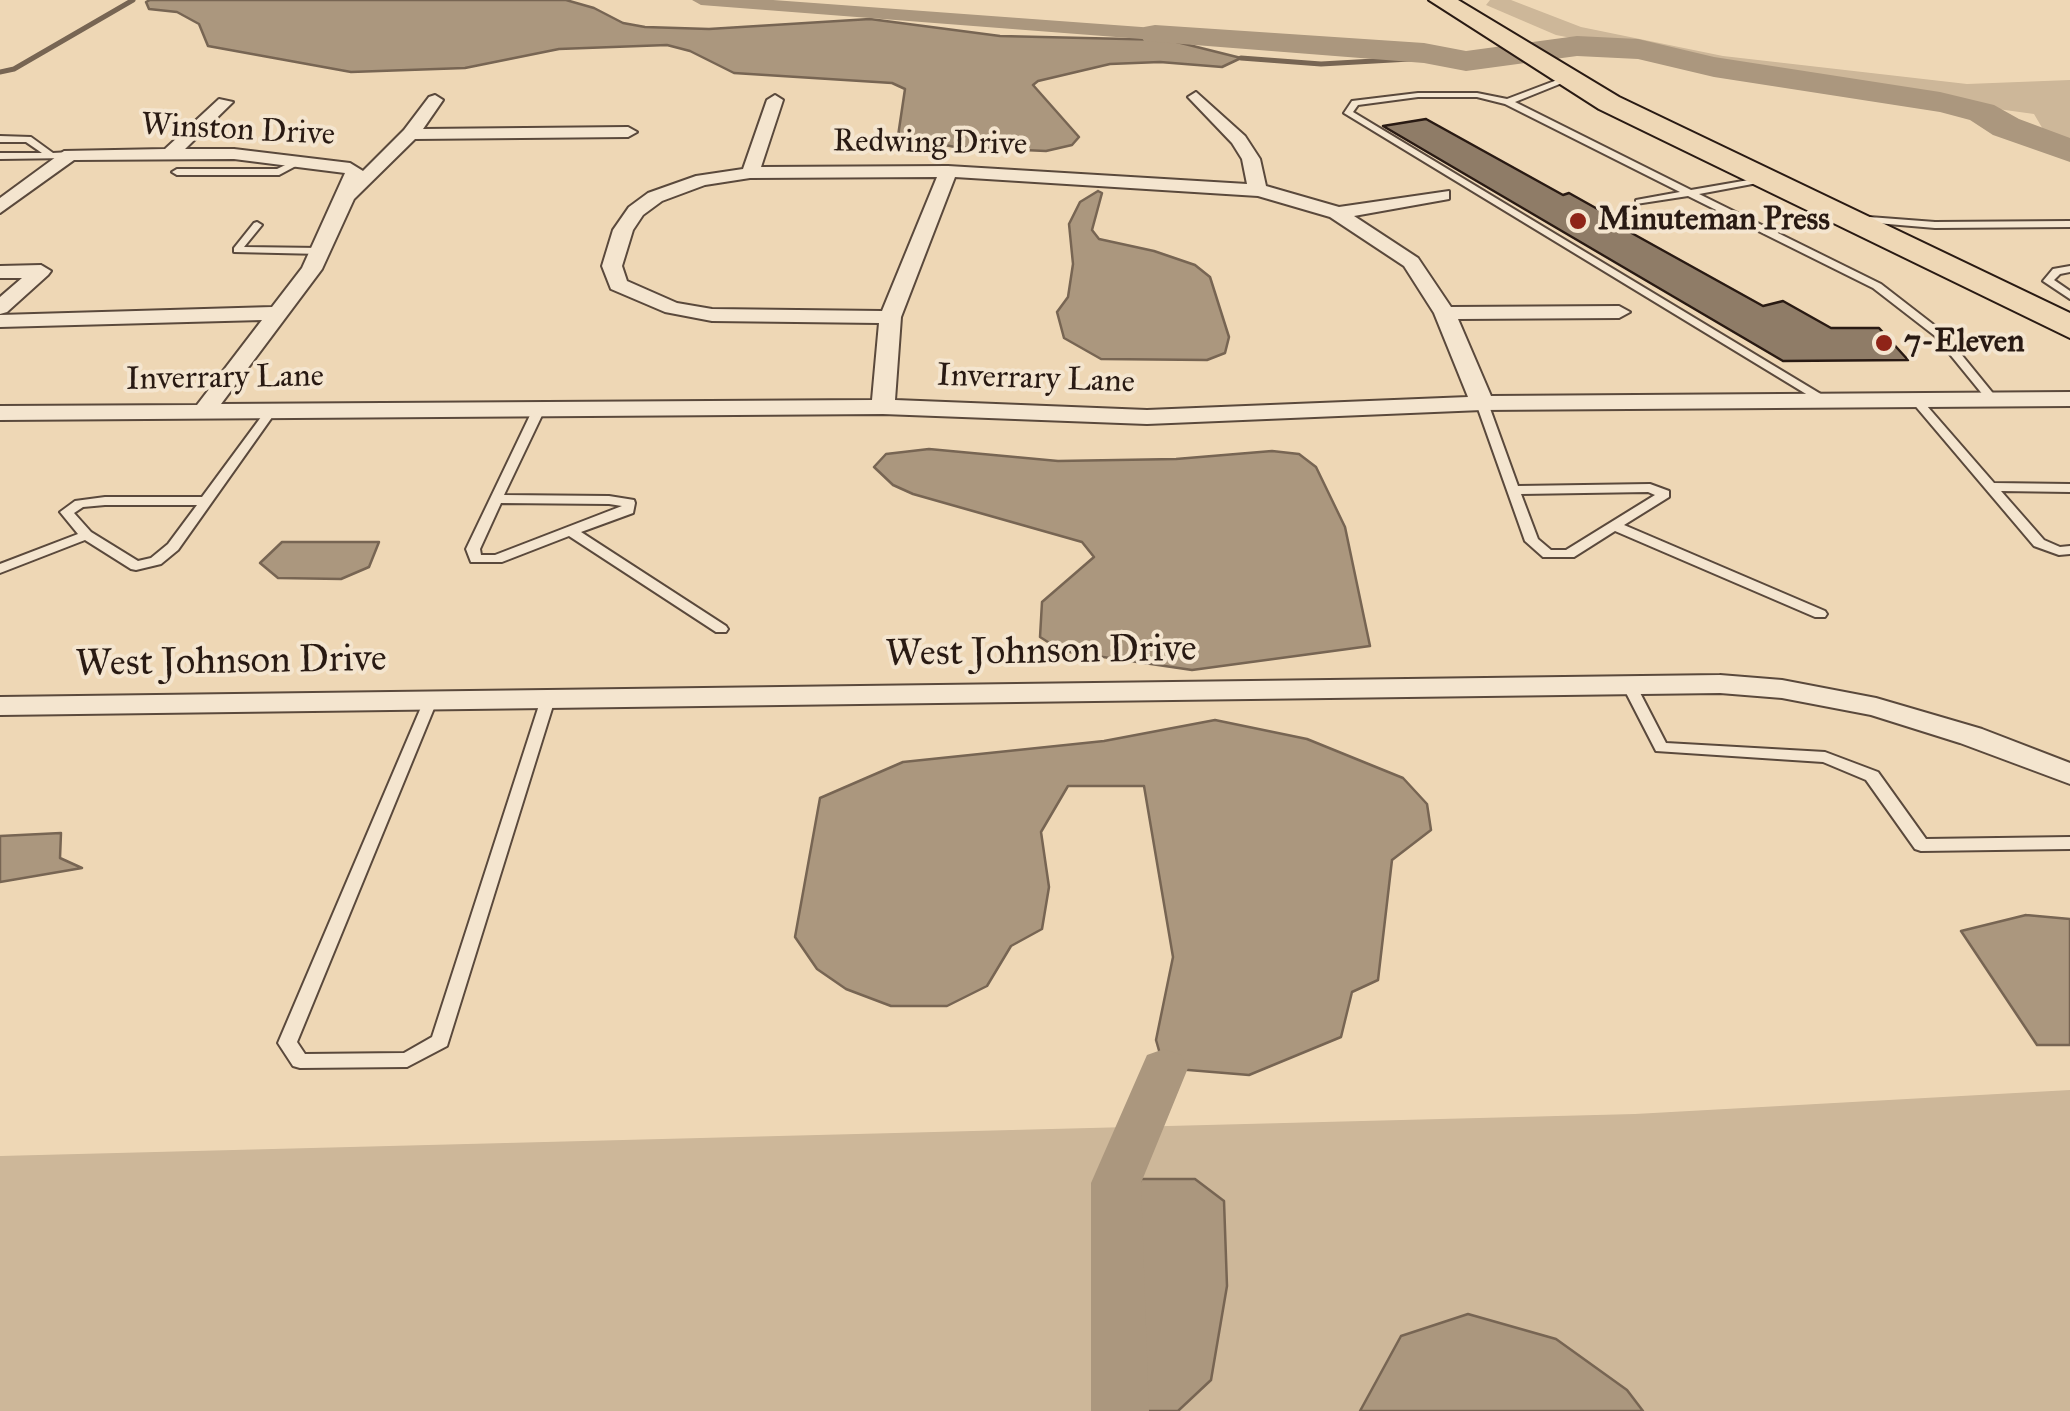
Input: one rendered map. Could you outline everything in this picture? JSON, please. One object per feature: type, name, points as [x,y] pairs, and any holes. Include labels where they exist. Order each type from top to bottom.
[{"type":"main road","points":[[1441,0],[1568,79],[1842,217],[1934,251],[2070,327]]},
{"type":"street","points":[[1196,97],[1239,140],[1251,159],[1258,190]]},
{"type":"street","points":[[344,201],[410,134],[435,100]]},
{"type":"street","points":[[750,173],[775,100]]},
{"type":"street","points":[[174,163],[225,102]]},
{"type":"street","points":[[410,134],[628,132]]},
{"type":"street","points":[[6,202],[60,155]]},
{"type":"street","name":"Winston Drive","points":[[60,155],[174,163],[303,160],[350,168],[356,174],[312,269],[203,412]]},
{"type":"street","points":[[883,407],[890,317],[948,171]]},
{"type":"street","name":"Redwing Drive","points":[[890,317],[712,315],[672,308],[618,284],[612,266],[623,230],[636,211],[672,189],[750,173],[948,171],[1258,190],[1338,213],[1411,262],[1445,313],[1482,403]]},
{"type":"street","points":[[1338,213],[1442,196]]},
{"type":"street","points":[[0,272],[41,271],[0,308]]},
{"type":"street","points":[[1445,313],[1619,312]]},
{"type":"street","points":[[0,321],[278,313]]},
{"type":"street","name":"Inverrary Lane","points":[[0,413],[883,407],[1147,416],[1482,403],[2070,399]]},
{"type":"street","name":"West Johnson Drive","points":[[0,706],[1720,684],[1782,690],[1876,708],[1972,736],[2070,774]]},
{"type":"lane","points":[[1508,102],[1568,79]]},
{"type":"lane","points":[[1825,400],[1348,113],[1355,104],[1418,96],[1477,96],[1508,102],[1877,286],[1939,334],[1992,400]]},
{"type":"lane","points":[[0,139],[28,139],[60,155]]},
{"type":"lane","points":[[0,156],[60,155]]},
{"type":"lane","points":[[1639,202],[1763,179]]},
{"type":"lane","points":[[1842,217],[1936,225],[2070,224]]},
{"type":"lane","points":[[257,225],[237,250],[321,251]]},
{"type":"lane","points":[[1934,251],[1936,225]]},
{"type":"lane","points":[[2070,270],[2058,271],[2048,281],[2070,296]]},
{"type":"lane","points":[[1916,400],[2039,543],[2058,551],[2070,550]]},
{"type":"lane","points":[[1482,403],[1532,541],[1548,554],[1569,554],[1618,527],[1665,494],[1650,488],[1516,490]]},
{"type":"lane","points":[[496,499],[629,503],[628,510],[497,559],[476,558],[473,549],[496,499],[539,409]]},
{"type":"lane","points":[[204,500],[80,504],[66,512],[86,534],[136,566],[156,560],[173,548],[271,410]]},
{"type":"lane","points":[[0,422],[28,413]]},
{"type":"lane","points":[[1993,487],[2070,488]]},
{"type":"lane","points":[[1618,527],[1820,614]]},
{"type":"lane","points":[[573,533],[722,629]]},
{"type":"lane","points":[[0,568],[86,534]]},
{"type":"lane","points":[[1629,685],[1661,748],[1825,757],[1872,776],[1921,845],[2070,842]]},
{"type":"lane","points":[[430,701],[287,1042],[300,1061],[407,1060],[440,1041],[548,700]]},
{"type":"shaded area","points":[[566,0],[594,8],[623,23],[645,27],[709,29],[870,19],[1000,36],[1169,40],[1241,58],[1222,67],[1160,62],[1110,64],[1038,81],[1033,85],[1079,137],[1072,145],[1046,151],[955,147],[898,136],[905,89],[892,83],[734,73],[690,51],[667,45],[559,49],[465,68],[351,72],[208,46],[199,24],[177,12],[149,9],[146,2]]},
{"type":"shaded area","points":[[1490,0],[1511,0],[1581,27],[1723,56],[1967,84],[2070,80],[2070,143],[2044,131],[2034,114],[1677,65],[1638,51],[1556,35],[1486,5]]},
{"type":"shaded area","points":[[1098,191],[1102,193],[1092,230],[1099,239],[1195,265],[1210,277],[1229,337],[1225,353],[1207,360],[1101,359],[1064,338],[1057,312],[1068,297],[1073,264],[1069,224],[1080,202]]},
{"type":"shaded area","points":[[929,449],[1058,461],[1176,459],[1272,451],[1299,454],[1316,467],[1345,527],[1370,646],[1192,670],[1062,651],[1040,637],[1042,602],[1094,557],[1082,542],[913,494],[893,485],[874,467],[886,454]]},
{"type":"shaded area","points":[[282,542],[379,542],[369,567],[341,579],[278,578],[260,563]]},
{"type":"shaded area","points":[[1215,720],[1307,739],[1403,778],[1427,804],[1431,830],[1392,860],[1378,980],[1352,992],[1341,1037],[1249,1075],[1164,1068],[1156,1040],[1173,957],[1144,786],[1068,786],[1041,832],[1049,887],[1042,929],[1011,946],[987,986],[947,1006],[891,1006],[846,989],[817,969],[795,937],[820,798],[903,762],[1104,741]]},
{"type":"shaded area","points":[[61,833],[60,858],[82,868],[0,882],[0,836]]},
{"type":"shaded area","points":[[2026,915],[2070,919],[2070,1045],[2037,1045],[1961,931]]},
{"type":"shaded area","points":[[2070,1090],[2070,1411],[0,1411],[0,1156],[1635,1114]]},
{"type":"shaded area","points":[[1141,1179],[1195,1179],[1224,1201],[1227,1286],[1211,1380],[1178,1411],[1134,1411],[1133,1406],[1101,1392],[1099,1335],[1126,1253],[1130,1208]]},
{"type":"shaded area","points":[[1468,1314],[1556,1339],[1627,1390],[1643,1411],[1360,1411],[1401,1336]]},
{"type":"building","points":[[1426,119],[1563,195],[1569,193],[1635,230],[1628,231],[1763,306],[1783,301],[1831,328],[1879,328],[1908,360],[1783,361],[1383,126]]},
{"type":"waterway","points":[[0,72],[14,69],[133,0]]},
{"type":"waterway","points":[[701,0],[1155,34]]},
{"type":"waterway","points":[[1155,34],[1424,53],[1466,61],[1577,46],[1638,49],[1714,67],[1940,102],[1982,112],[2006,127],[2070,151]]},
{"type":"waterway","points":[[1241,58],[1321,64],[1410,59],[1424,53]]},
{"type":"waterway","points":[[1120,1411],[1116,1183],[1164,1068]]},
{"type":"place","name":"Minuteman Press","points":[[1578,221]]},
{"type":"place","name":"7-Eleven","points":[[1884,343]]}]
